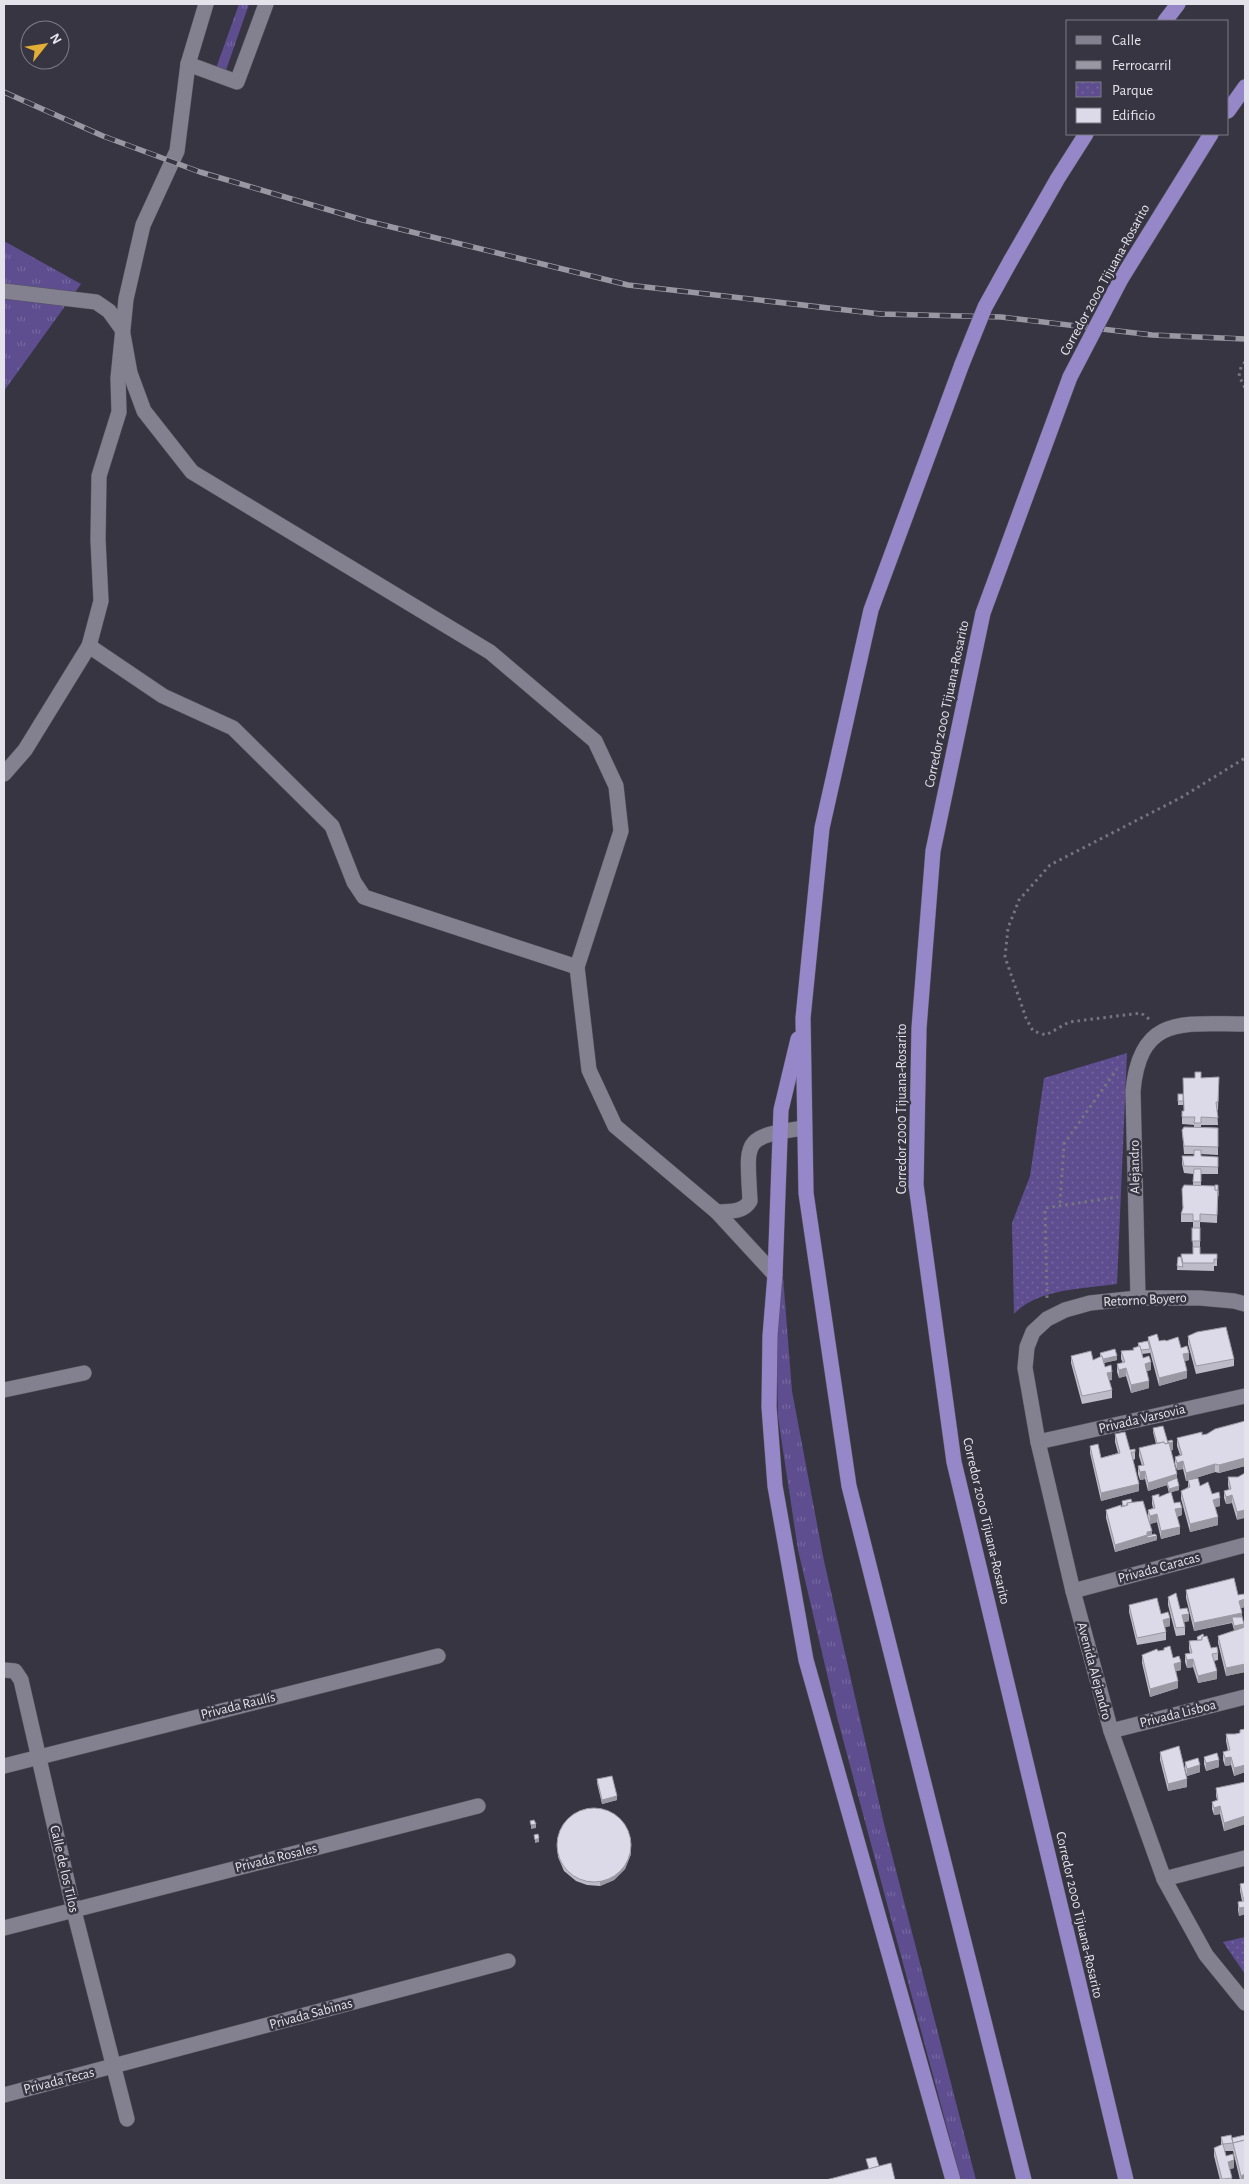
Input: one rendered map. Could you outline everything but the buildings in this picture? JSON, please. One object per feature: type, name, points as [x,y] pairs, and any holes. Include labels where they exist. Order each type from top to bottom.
[{"type":"highway","points":[[1166,20],[1178,4]]},
{"type":"highway","points":[[1229,110],[1245,87]]},
{"type":"highway","points":[[1024,2180],[850,1486],[806,1193],[803,1018],[822,828],[872,610],[962,364],[985,307],[1058,178],[1085,135]]},
{"type":"highway","name":"Corredor 2000 Tijuana-Rosarito","points":[[1126,2180],[954,1462],[916,1185],[919,1028],[933,851],[983,614],[1070,377],[1120,279],[1209,135]]},
{"type":"highway","points":[[803,1018],[781,1110],[769,1389],[775,1486],[806,1660],[953,2180]]},
{"type":"street","points":[[4,774],[25,750],[89,646],[101,601],[98,540],[99,476],[119,412],[118,378],[126,299],[143,225],[177,151],[188,64],[206,4]]},
{"type":"street","points":[[188,64],[238,82],[266,4]]},
{"type":"street","points":[[4,292],[96,302],[109,311],[122,328],[130,373],[144,411],[192,472],[490,652],[595,741],[616,786],[621,831],[577,967],[589,1070],[616,1126],[717,1212],[775,1275]]},
{"type":"street","points":[[89,646],[163,696],[233,728],[332,826],[354,882],[364,897],[577,967]]},
{"type":"street","points":[[1164,1030],[1199,1024],[1245,1024]]},
{"type":"street","name":"Alejandro","points":[[1138,1298],[1135,1068],[1140,1054],[1150,1039],[1164,1030]]},
{"type":"street","points":[[717,1212],[741,1210],[747,1207],[750,1201],[748,1158],[753,1142],[762,1135],[804,1128]]},
{"type":"street","name":"Retorno Boyero","points":[[1047,1319],[1065,1310],[1090,1303],[1138,1298],[1200,1298],[1234,1301],[1245,1304]]},
{"type":"street","name":"Avenida Alejandro","points":[[1047,1319],[1033,1332],[1027,1347],[1025,1368],[1038,1442],[1073,1591],[1110,1731],[1164,1879],[1206,1955],[1245,2003]]},
{"type":"street","points":[[4,1390],[84,1373]]},
{"type":"street","name":"Privada Varsovia","points":[[1038,1442],[1245,1396]]},
{"type":"street","name":"Privada Caracas","points":[[1073,1591],[1245,1545]]},
{"type":"street","name":"Privada Raulís","points":[[4,1766],[438,1656]]},
{"type":"street","name":"Calle de los Tilos","points":[[9,1670],[21,1680],[74,1910],[127,2118]]},
{"type":"street","name":"Privada Lisboa","points":[[1110,1731],[1245,1697]]},
{"type":"street","name":"Privada Rosales","points":[[4,1928],[478,1806]]},
{"type":"street","points":[[1164,1879],[1245,1858]]},
{"type":"street","name":"Privada Sabinas","points":[[113,2068],[508,1961]]},
{"type":"street","name":"Privada Tecas","points":[[4,2095],[113,2068]]},
{"type":"path","points":[[1245,362],[1239,376],[1245,388]]},
{"type":"path","points":[[1164,1030],[1141,1014],[1069,1022],[1046,1035],[1033,1031],[1026,1018],[1006,957],[1008,928],[1019,900],[1050,865],[1182,797],[1245,758]]},
{"type":"path","points":[[1060,1204],[1064,1144],[1111,1076],[1120,1066],[1140,1054]]},
{"type":"path","points":[[1047,1319],[1045,1208],[1060,1204],[1136,1194]]},
{"type":"green space","points":[[239,4],[249,4],[224,76],[215,71]]},
{"type":"green space","points":[[4,241],[81,284],[4,391]]},
{"type":"green space","points":[[1127,1053],[1117,1284],[1049,1294],[1024,1305],[1014,1314],[1012,1223],[1030,1176],[1044,1078]]},
{"type":"green space","points":[[782,1264],[792,1391],[824,1561],[884,1824],[976,2180],[961,2180],[837,1717],[798,1550],[778,1417],[776,1328]]},
{"type":"green space","points":[[1245,1937],[1245,1974],[1223,1942]]},
{"type":"railway","points":[[4,92],[103,136],[200,172],[363,220],[628,285],[881,314],[1001,317],[1152,335],[1245,339]]}]
